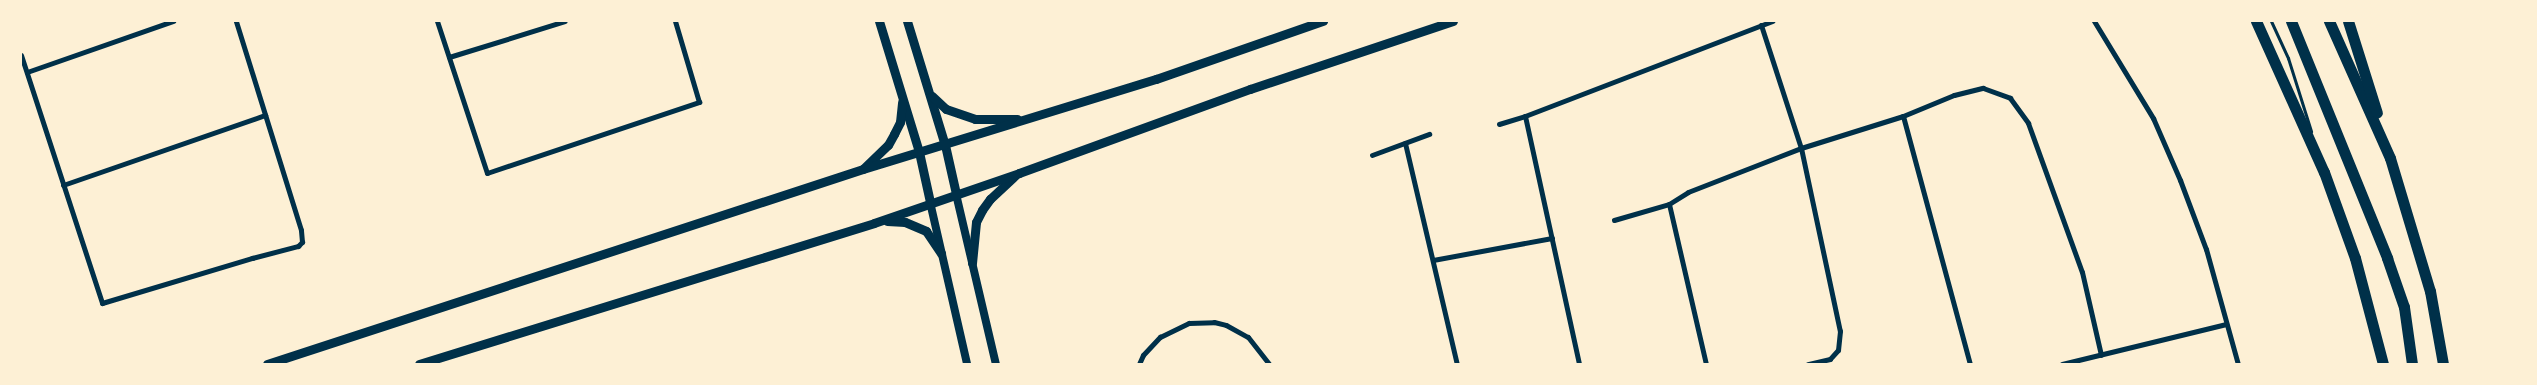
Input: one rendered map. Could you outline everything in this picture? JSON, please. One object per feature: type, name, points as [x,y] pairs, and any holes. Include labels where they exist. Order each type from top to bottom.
[{"type":"highway","points":[[2256,21],[2324,172],[2355,258],[2383,364]]},
{"type":"highway","points":[[2291,21],[2387,258],[2404,307],[2412,364]]},
{"type":"highway","points":[[2329,21],[2390,158]]},
{"type":"highway","points":[[2348,21],[2430,291],[2443,364]]},
{"type":"main road","points":[[879,21],[919,152],[930,202]]},
{"type":"main road","points":[[907,21],[930,93],[956,194]]},
{"type":"main road","points":[[266,364],[863,169],[945,146],[1029,119],[1323,21]]},
{"type":"main road","points":[[419,364],[874,223],[930,202],[1019,173],[1250,89],[1453,21]]},
{"type":"main road","points":[[930,93],[946,109],[975,119],[1029,119]]},
{"type":"main road","points":[[863,169],[888,144],[894,134],[900,122],[903,97]]},
{"type":"main road","points":[[972,263],[976,222],[982,210],[990,198],[1019,173]]},
{"type":"main road","points":[[874,223],[895,221],[917,226],[932,237],[941,253]]},
{"type":"street","points":[[27,72],[173,21]]},
{"type":"street","points":[[21,56],[102,303],[298,246],[302,242],[301,230],[236,21]]},
{"type":"street","points":[[437,21],[487,173],[699,102],[675,21]]},
{"type":"street","points":[[449,57],[565,21]]},
{"type":"street","points":[[1500,124],[1526,116],[1772,21]]},
{"type":"street","points":[[2094,21],[2153,118],[2206,249],[2238,364]]},
{"type":"street","points":[[1761,25],[1801,148],[1840,331],[1838,350],[1830,359],[1808,364]]},
{"type":"street","points":[[1614,220],[1669,204],[1688,192],[1801,148],[1903,116],[1954,95],[1983,88],[2010,98],[2028,123],[2082,272],[2101,355]]},
{"type":"street","points":[[63,185],[265,115]]},
{"type":"street","points":[[1526,116],[1579,364]]},
{"type":"street","points":[[1903,116],[1970,364]]},
{"type":"street","points":[[1372,155],[1429,134]]},
{"type":"street","points":[[1405,143],[1457,364]]},
{"type":"street","points":[[956,194],[996,364]]},
{"type":"street","points":[[930,202],[967,364]]},
{"type":"street","points":[[1669,204],[1706,364]]},
{"type":"street","points":[[1433,260],[1552,238]]},
{"type":"street","points":[[1140,364],[1143,355],[1160,337],[1189,323],[1214,322],[1226,325],[1248,336],[1269,364]]},
{"type":"street","points":[[2062,364],[2226,324]]},
{"type":"lane","points":[[2271,21],[2288,58],[2324,172]]}]
